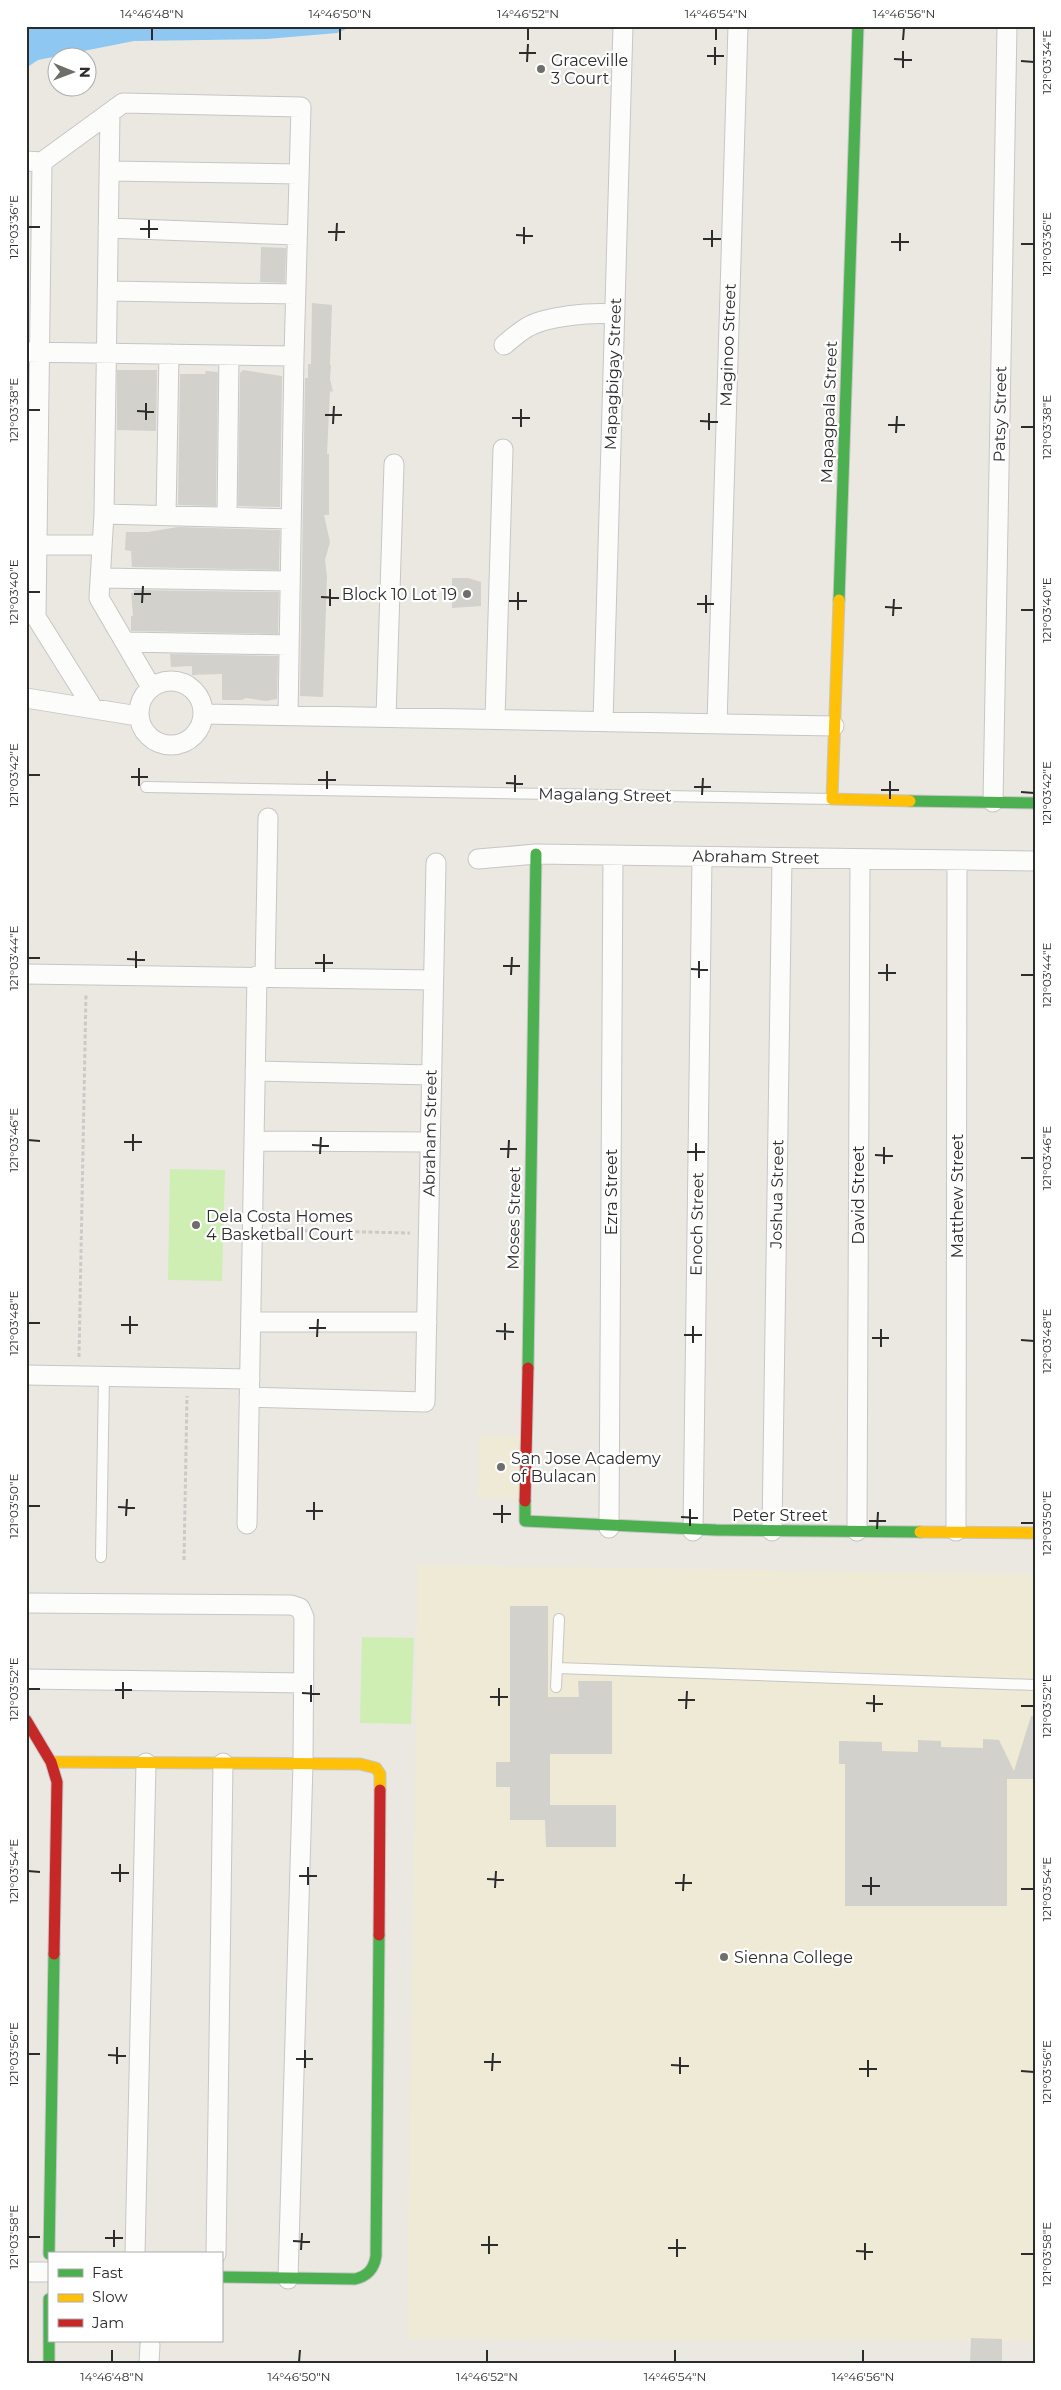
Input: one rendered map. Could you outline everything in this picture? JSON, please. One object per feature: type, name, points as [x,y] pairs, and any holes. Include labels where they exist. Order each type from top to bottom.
[{"type":"street","name":"Mapagbigay Street","points":[[603,722],[623,26]]},
{"type":"street","name":"Maginoo Street","points":[[716,724],[738,26]]},
{"type":"street","name":"Mapagpala Street","points":[[832,799],[858,26]]},
{"type":"street","name":"Patsy Street","points":[[993,802],[1007,26]]},
{"type":"street","points":[[94,708],[31,611],[34,162],[123,104],[301,107],[295,294],[288,716]]},
{"type":"street","points":[[110,114],[104,514],[99,598],[151,687]]},
{"type":"street","points":[[109,171],[299,174]]},
{"type":"street","points":[[108,228],[297,235]]},
{"type":"street","points":[[107,291],[295,294]]},
{"type":"street","points":[[504,345],[527,327],[567,316],[594,312],[615,314]]},
{"type":"street","points":[[33,352],[294,356]]},
{"type":"street","points":[[166,516],[169,354]]},
{"type":"street","points":[[227,517],[229,355]]},
{"type":"street","points":[[495,720],[503,449]]},
{"type":"street","points":[[386,717],[394,464]]},
{"type":"street","points":[[104,514],[291,519]]},
{"type":"street","points":[[32,545],[102,546]]},
{"type":"street","points":[[100,578],[290,581]]},
{"type":"street","points":[[126,642],[289,645]]},
{"type":"street","points":[[168,681],[186,684],[198,696],[203,714],[197,732],[182,744],[172,746],[153,741],[146,735],[138,716],[139,705],[143,695],[151,687],[168,681]]},
{"type":"street","points":[[26,698],[138,716]]},
{"type":"street","points":[[203,714],[834,726]]},
{"type":"street","name":"Magalang Street","points":[[832,799],[1035,802]]},
{"type":"street","points":[[247,1524],[255,1071],[268,818]]},
{"type":"street","name":"Abraham Street","points":[[478,859],[536,854],[1035,861]]},
{"type":"street","name":"Moses Street","points":[[525,1522],[536,854]]},
{"type":"street","name":"Ezra Street","points":[[609,1528],[613,855]]},
{"type":"street","name":"Enoch Street","points":[[693,1531],[702,857]]},
{"type":"street","name":"Joshua Street","points":[[772,1531],[782,858]]},
{"type":"street","name":"David Street","points":[[857,1531],[860,859]]},
{"type":"street","name":"Matthew Street","points":[[956,1531],[957,860]]},
{"type":"street","name":"Abraham Street","points":[[250,1388],[425,1402],[436,864]]},
{"type":"street","points":[[26,974],[433,980]]},
{"type":"street","points":[[255,1071],[432,1075]]},
{"type":"street","points":[[254,1142],[430,1142]]},
{"type":"street","points":[[251,1322],[426,1322]]},
{"type":"street","points":[[26,1375],[188,1378],[250,1388]]},
{"type":"street","name":"Peter Street","points":[[525,1522],[693,1531],[956,1531],[1035,1533]]},
{"type":"street","points":[[26,1603],[291,1605],[300,1608],[304,1617],[304,1683],[288,2279]]},
{"type":"street","points":[[26,1680],[304,1683]]},
{"type":"street","points":[[26,1720],[52,1762],[57,1782],[49,2252]]},
{"type":"street","points":[[52,1762],[368,1765],[376,1768],[380,1774],[376,2256],[371,2272],[364,2277],[288,2279],[222,2277]]},
{"type":"street","points":[[135,2252],[146,1762]]},
{"type":"street","points":[[216,2252],[223,1763]]},
{"type":"street","points":[[26,2272],[48,2272]]},
{"type":"street","points":[[48,2342],[48,2364]]},
{"type":"lane","name":"Magalang Street","points":[[146,787],[832,799]]},
{"type":"lane","points":[[101,1557],[104,1376]]},
{"type":"lane","points":[[556,1687],[559,1619]]},
{"type":"lane","points":[[557,1668],[1035,1685]]},
{"type":"path","points":[[79,1376],[86,975]]},
{"type":"path","points":[[253,1230],[428,1233]]},
{"type":"path","points":[[184,1560],[188,1378]]},
{"type":"shaded area","name":"San Jose Academy of Bulacan","points":[[479,1435],[525,1436],[524,1499],[478,1498]]},
{"type":"shaded area","name":"Sienna College","points":[[418,1565],[1035,1574],[1035,2341],[407,2339]]},
{"type":"green space","name":"Dela Costa Homes 4 Basketball Court","points":[[170,1169],[225,1170],[222,1281],[168,1280]]},
{"type":"green space","points":[[362,1637],[414,1638],[411,1724],[360,1723]]},
{"type":"water","points":[[26,26],[353,26],[337,33],[267,39],[134,41],[98,48],[48,48],[48,58],[38,60],[26,68]]},
{"type":"building","points":[[261,247],[286,248],[285,283],[260,282]]},
{"type":"building","points":[[312,303],[332,305],[330,379],[333,392],[330,391],[327,454],[329,454],[329,515],[324,515],[330,542],[325,560],[327,577],[323,697],[300,696],[305,378],[308,378],[308,364],[311,364]]},
{"type":"building","points":[[117,370],[157,370],[156,431],[117,430]]},
{"type":"building","points":[[243,370],[282,376],[280,507],[238,506],[240,373]]},
{"type":"building","points":[[206,371],[218,372],[216,506],[178,505],[180,374],[205,374]]},
{"type":"building","points":[[178,527],[280,530],[279,570],[132,567],[131,551],[125,550],[126,532],[148,532]]},
{"type":"building","name":"Block 10 Lot 19","points":[[452,578],[468,578],[481,582],[481,606],[452,608]]},
{"type":"building","points":[[134,590],[279,592],[278,634],[131,631],[131,616],[133,616],[131,593],[134,593]]},
{"type":"building","points":[[170,654],[278,656],[277,699],[266,701],[246,698],[242,700],[222,700],[222,674],[192,675],[192,666],[171,667]]},
{"type":"building","points":[[510,1606],[548,1606],[548,1697],[579,1697],[578,1681],[612,1681],[612,1754],[550,1754],[550,1805],[616,1805],[616,1847],[546,1847],[545,1820],[510,1820],[510,1787],[496,1787],[496,1762],[510,1762]]},
{"type":"building","points":[[1031,1716],[1035,1716],[1035,1779],[1007,1779],[1007,1906],[845,1906],[845,1764],[839,1764],[839,1741],[882,1742],[882,1751],[918,1752],[918,1740],[941,1741],[941,1747],[983,1748],[983,1739],[999,1740],[1014,1771]]},
{"type":"building","points":[[971,2338],[1002,2339],[1002,2364],[970,2364]]},
{"type":"traffic: fast","points":[[839,600],[858,26]]},
{"type":"traffic: fast","points":[[910,801],[1035,803]]},
{"type":"traffic: fast","points":[[528,1368],[536,854]]},
{"type":"traffic: fast","points":[[525,1501],[525,1521],[716,1530],[920,1532]]},
{"type":"traffic: fast","points":[[222,2277],[355,2279],[367,2274],[374,2265],[376,2256],[379,1935]]},
{"type":"traffic: fast","points":[[49,2252],[54,1954]]},
{"type":"traffic: fast","points":[[49,2342],[49,2364]]},
{"type":"traffic: slow","points":[[839,600],[832,799],[910,801]]},
{"type":"traffic: slow","points":[[920,1532],[1035,1533]]},
{"type":"traffic: slow","points":[[51,1762],[360,1764],[376,1768],[380,1774],[380,1790]]},
{"type":"traffic: jam","points":[[525,1501],[528,1368]]},
{"type":"traffic: jam","points":[[26,1720],[51,1762],[57,1782],[54,1954]]},
{"type":"traffic: jam","points":[[379,1935],[380,1790]]},
{"type":"place","name":"Graceville 3 Court","points":[[541,69]]},
{"type":"place","name":"Block 10 Lot 19","points":[[467,594]]},
{"type":"place","name":"Dela Costa Homes 4 Basketball Court","points":[[196,1225]]},
{"type":"place","name":"San Jose Academy of Bulacan","points":[[501,1467]]},
{"type":"place","name":"Sienna College","points":[[724,1957]]}]
